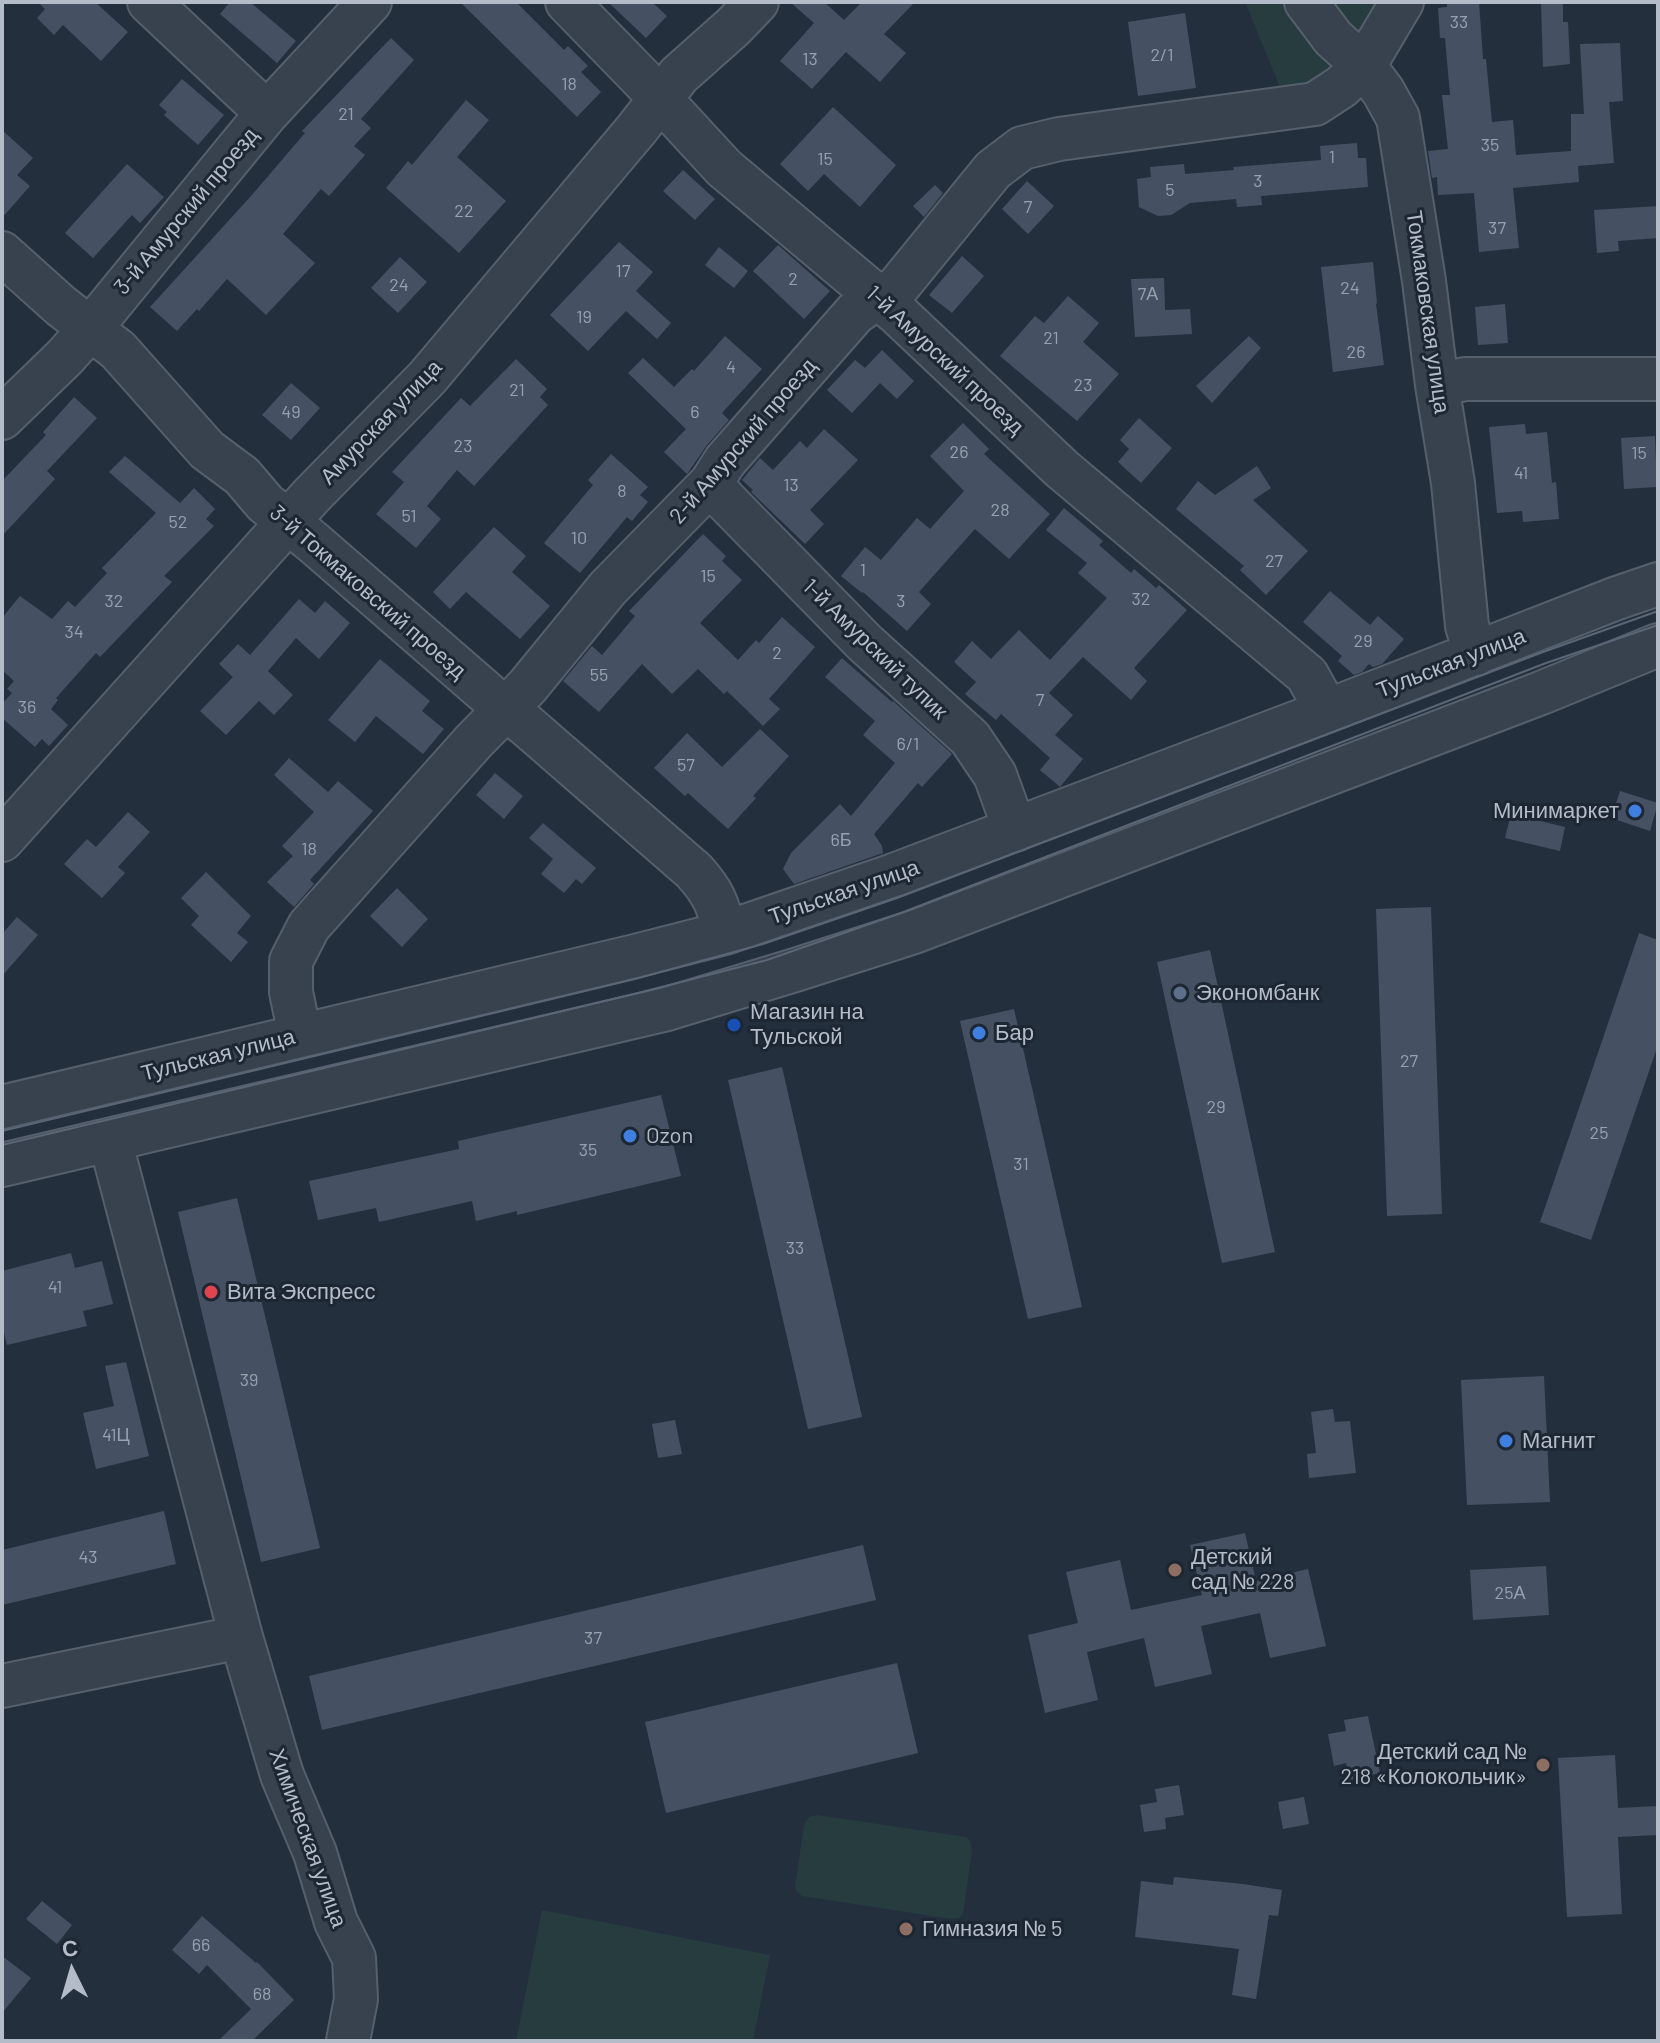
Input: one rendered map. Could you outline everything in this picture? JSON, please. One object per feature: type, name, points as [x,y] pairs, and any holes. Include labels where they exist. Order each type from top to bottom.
[{"type":"street","points":[[149,2],[267,113]]},
{"type":"street","name":"3-й Амурский проезд","points":[[2,418],[90,329],[267,113],[370,2]]},
{"type":"street","name":"1-й Амурский проезд","points":[[567,2],[724,168],[878,297],[1062,469],[1307,675],[1327,711]]},
{"type":"street","name":"Амурская улица","points":[[2,840],[312,495],[427,378],[679,75],[757,2]]},
{"type":"street","name":"Токмаковская улица","points":[[1306,2],[1333,38],[1364,66],[1398,118],[1453,483],[1467,626],[1476,654]]},
{"type":"street","name":"2-й Амурский проезд","points":[[300,1035],[291,992],[291,961],[309,926],[527,687],[608,588],[711,483],[725,461],[855,313],[896,289],[993,170],[1022,148],[1059,139],[1315,104],[1341,87],[1364,66],[1402,2]]},
{"type":"street","name":"3-й Токмаковский проезд","points":[[2,253],[61,306],[118,350],[207,450],[242,476],[265,503],[694,871],[709,887],[725,933]]},
{"type":"street","points":[[1437,385],[1465,379],[1658,379]]},
{"type":"street","name":"1-й Амурский тупик","points":[[711,483],[865,643],[970,738],[995,775],[1015,830]]},
{"type":"street","name":"Тульская улица","points":[[2,1107],[725,933],[1015,830],[1658,584]]},
{"type":"street","points":[[2,1165],[667,1009],[883,942],[1541,693],[1658,645]]},
{"type":"street","name":"Химическая улица","points":[[110,1140],[241,1637],[282,1775],[315,1853],[336,1922],[354,1958],[356,1999],[348,2041]]},
{"type":"street","points":[[2,1686],[241,1637]]},
{"type":"green space","points":[[1245,2],[1382,2],[1372,18],[1309,88],[1284,97]]},
{"type":"green space","points":[[817,1815],[966,1837],[972,1851],[963,1914],[952,1919],[802,1896],[795,1886],[804,1825],[809,1817]]},
{"type":"green space","points":[[542,1910],[770,1955],[753,2041],[516,2041]]},
{"type":"building","points":[[38,2],[95,2],[128,32],[101,61],[63,25],[54,35],[37,18],[45,9]]},
{"type":"building","points":[[230,2],[250,2],[296,41],[277,63],[220,14]]},
{"type":"building","points":[[460,2],[516,2],[564,50],[568,46],[588,66],[581,72],[601,92],[577,117]]},
{"type":"building","points":[[608,2],[652,2],[667,16],[646,38]]},
{"type":"building","points":[[790,2],[824,2],[844,20],[862,2],[915,2],[884,34],[906,53],[880,82],[846,52],[812,89],[780,61],[814,23]]},
{"type":"building","points":[[1447,2],[1479,2],[1492,122],[1513,120],[1516,155],[1571,151],[1571,114],[1584,114],[1580,44],[1620,43],[1623,101],[1609,102],[1614,163],[1578,166],[1579,182],[1513,188],[1519,248],[1479,252],[1474,193],[1438,195],[1437,177],[1432,178],[1428,151],[1448,149],[1442,95],[1450,95],[1445,38],[1440,38],[1438,8],[1447,7]]},
{"type":"building","points":[[1541,2],[1563,2],[1563,22],[1568,22],[1570,64],[1543,67]]},
{"type":"building","points":[[1185,13],[1196,88],[1138,96],[1128,22]]},
{"type":"building","points":[[391,38],[414,60],[361,119],[371,128],[354,146],[365,155],[329,196],[321,189],[283,234],[315,263],[266,315],[227,279],[177,331],[150,307],[251,196],[305,133],[302,131]]},
{"type":"building","points":[[182,79],[224,115],[198,145],[164,115],[167,112],[159,105]]},
{"type":"building","points":[[466,100],[489,120],[457,157],[506,201],[459,253],[386,188],[408,161],[412,165]]},
{"type":"building","points":[[833,107],[896,165],[860,207],[824,174],[808,191],[780,164]]},
{"type":"building","points":[[2,130],[33,158],[17,175],[30,186],[2,218]]},
{"type":"building","points":[[1357,143],[1358,158],[1366,158],[1368,187],[1261,196],[1262,205],[1237,207],[1236,199],[1190,203],[1171,215],[1158,216],[1139,207],[1137,179],[1151,177],[1150,167],[1184,164],[1185,174],[1321,160],[1320,146]]},
{"type":"building","points":[[127,164],[164,197],[140,223],[132,215],[93,258],[65,233]]},
{"type":"building","points":[[683,170],[715,199],[695,220],[663,191]]},
{"type":"building","points":[[1027,181],[1054,206],[1028,234],[1002,209]]},
{"type":"building","points":[[935,185],[943,193],[924,217],[913,206]]},
{"type":"building","points":[[1658,206],[1658,238],[1618,241],[1619,251],[1597,253],[1594,210]]},
{"type":"building","points":[[619,242],[653,272],[636,291],[671,323],[657,339],[626,311],[588,351],[550,315]]},
{"type":"building","points":[[778,245],[830,291],[804,319],[753,271]]},
{"type":"building","points":[[719,247],[748,271],[734,288],[705,265]]},
{"type":"building","points":[[962,256],[984,276],[952,313],[929,295]]},
{"type":"building","points":[[400,257],[427,282],[398,313],[371,288]]},
{"type":"building","points":[[1373,262],[1384,365],[1333,372],[1321,267]]},
{"type":"building","points":[[1164,278],[1165,310],[1190,309],[1192,334],[1135,337],[1131,279]]},
{"type":"building","points":[[1068,296],[1099,323],[1083,342],[1119,374],[1077,421],[1000,356],[1035,316],[1044,323]]},
{"type":"building","points":[[1505,304],[1508,343],[1478,345],[1475,307]]},
{"type":"building","points":[[725,336],[762,369],[722,413],[729,420],[687,474],[664,452],[686,429],[628,373],[643,358],[674,387],[692,369],[694,371]]},
{"type":"building","points":[[1249,336],[1261,348],[1212,403],[1196,386]]},
{"type":"building","points":[[882,350],[914,381],[897,399],[880,383],[852,413],[827,390],[855,360],[865,368]]},
{"type":"building","points":[[516,359],[547,389],[540,397],[548,405],[474,486],[457,470],[427,506],[441,519],[416,548],[376,514],[404,482],[392,472],[461,398],[470,406]]},
{"type":"building","points":[[291,383],[320,408],[291,440],[262,415]]},
{"type":"building","points":[[74,397],[97,418],[47,471],[55,479],[2,536],[2,481],[46,435],[43,432]]},
{"type":"building","points":[[1139,418],[1172,448],[1141,483],[1118,462],[1129,449],[1120,440]]},
{"type":"building","points":[[963,423],[989,449],[984,454],[1050,514],[1009,559],[975,529],[919,592],[931,604],[907,631],[841,576],[865,547],[881,560],[917,518],[930,529],[964,491],[930,456]]},
{"type":"building","points":[[1525,424],[1526,434],[1547,432],[1559,519],[1523,522],[1522,511],[1497,513],[1489,427]]},
{"type":"building","points":[[824,429],[858,460],[810,510],[824,524],[805,544],[742,480],[760,458],[773,470],[800,441],[807,448]]},
{"type":"building","points":[[1655,436],[1657,487],[1624,489],[1621,438]]},
{"type":"building","points":[[611,454],[648,487],[640,495],[648,502],[632,521],[627,517],[580,573],[544,543],[593,485],[588,480]]},
{"type":"building","points":[[125,456],[180,503],[194,488],[215,509],[206,519],[214,526],[164,576],[172,582],[100,657],[96,653],[56,698],[58,700],[51,709],[68,725],[49,746],[42,739],[35,747],[2,718],[2,704],[12,693],[7,689],[14,681],[2,670],[2,618],[20,596],[52,619],[68,601],[75,607],[107,573],[102,568],[156,513],[109,472]]},
{"type":"building","points":[[1257,466],[1271,488],[1253,500],[1308,551],[1266,595],[1240,570],[1244,566],[1176,509],[1198,481],[1215,495]]},
{"type":"building","points":[[1064,508],[1103,541],[1099,545],[1131,573],[1134,569],[1156,588],[1159,585],[1187,610],[1134,668],[1147,681],[1131,700],[1083,657],[1049,693],[1073,715],[1055,735],[1083,759],[1060,787],[1040,770],[1050,758],[1001,714],[996,720],[965,694],[976,682],[954,662],[972,641],[991,659],[1019,630],[1050,660],[1107,598],[1078,573],[1087,563],[1046,530]]},
{"type":"building","points":[[494,527],[526,556],[512,572],[550,606],[520,639],[466,592],[450,609],[433,592]]},
{"type":"building","points":[[703,534],[726,556],[722,561],[742,580],[700,623],[738,660],[756,640],[759,643],[782,617],[815,647],[769,699],[780,709],[763,726],[727,691],[724,694],[698,669],[672,694],[642,664],[599,712],[563,681],[592,646],[602,655],[635,616],[629,611]]},
{"type":"building","points":[[1330,591],[1370,625],[1378,616],[1404,639],[1382,664],[1373,667],[1369,664],[1354,675],[1338,661],[1342,656],[1303,622]]},
{"type":"building","points":[[299,599],[315,613],[325,601],[350,623],[319,659],[296,638],[268,671],[293,695],[274,715],[259,701],[226,735],[200,711],[233,677],[219,664],[238,644],[250,655]]},
{"type":"building","points":[[842,658],[952,754],[922,787],[918,783],[874,834],[883,853],[794,884],[783,869],[791,853],[840,804],[851,816],[895,763],[863,735],[875,721],[825,677]]},
{"type":"building","points":[[380,659],[430,701],[422,711],[444,729],[423,754],[376,716],[355,742],[328,720]]},
{"type":"building","points":[[760,729],[789,756],[728,829],[654,768],[687,733],[722,767]]},
{"type":"building","points":[[289,758],[328,792],[338,781],[373,811],[310,880],[314,884],[294,907],[267,882],[293,856],[282,846],[314,812],[274,775]]},
{"type":"building","points":[[495,773],[523,796],[504,819],[476,795]]},
{"type":"building","name":"Минимаркет","points":[[1620,791],[1658,803],[1650,831],[1611,818]]},
{"type":"building","points":[[128,812],[150,832],[118,867],[125,873],[102,898],[64,864],[87,839],[96,847]]},
{"type":"building","points":[[1511,814],[1565,827],[1560,851],[1505,838]]},
{"type":"building","points":[[543,823],[596,868],[582,884],[576,879],[564,893],[541,874],[553,859],[529,838]]},
{"type":"building","points":[[206,872],[251,916],[237,933],[248,942],[231,962],[191,925],[199,916],[181,898]]},
{"type":"building","points":[[397,888],[428,919],[402,947],[370,916]]},
{"type":"building","points":[[1431,907],[1442,1214],[1387,1216],[1376,909]]},
{"type":"building","points":[[17,917],[38,935],[2,976],[2,934]]},
{"type":"building","points":[[1639,933],[1658,940],[1658,1045],[1591,1240],[1540,1222]]},
{"type":"building","points":[[1210,950],[1275,1252],[1222,1263],[1157,962]]},
{"type":"building","points":[[1014,1009],[1082,1307],[1028,1319],[960,1021]]},
{"type":"building","points":[[782,1067],[862,1417],[808,1429],[728,1080]]},
{"type":"building","points":[[661,1095],[681,1176],[517,1215],[517,1211],[476,1221],[472,1201],[379,1222],[376,1208],[318,1220],[309,1181],[459,1149],[458,1141]]},
{"type":"building","points":[[237,1198],[320,1548],[261,1562],[178,1212]]},
{"type":"building","points":[[71,1253],[75,1268],[102,1261],[113,1304],[83,1311],[87,1326],[7,1345],[2,1324],[2,1271]]},
{"type":"building","points":[[126,1362],[149,1456],[96,1469],[83,1413],[114,1406],[105,1366]]},
{"type":"building","name":"Магнит","points":[[1544,1376],[1550,1502],[1467,1505],[1461,1380]]},
{"type":"building","points":[[1333,1409],[1335,1422],[1350,1421],[1356,1473],[1309,1478],[1307,1454],[1316,1453],[1311,1412]]},
{"type":"building","points":[[675,1420],[682,1454],[658,1458],[652,1424]]},
{"type":"building","points":[[164,1511],[176,1564],[2,1605],[2,1550]]},
{"type":"building","points":[[1245,1533],[1256,1581],[1308,1569],[1326,1646],[1270,1658],[1260,1613],[1201,1626],[1212,1674],[1155,1687],[1144,1638],[1087,1652],[1098,1700],[1045,1713],[1028,1635],[1078,1623],[1066,1572],[1120,1560],[1131,1610],[1202,1595],[1190,1545]]},
{"type":"building","points":[[863,1545],[876,1600],[322,1730],[309,1676]]},
{"type":"building","points":[[1546,1566],[1549,1615],[1473,1620],[1470,1570]]},
{"type":"building","points":[[897,1663],[918,1753],[666,1813],[645,1722]]},
{"type":"building","points":[[1368,1716],[1380,1773],[1350,1780],[1346,1763],[1334,1766],[1328,1734],[1346,1731],[1344,1720]]},
{"type":"building","points":[[1615,1755],[1618,1808],[1658,1806],[1658,1835],[1618,1837],[1622,1914],[1567,1917],[1558,1758]]},
{"type":"building","points":[[1179,1785],[1184,1815],[1165,1818],[1166,1829],[1144,1832],[1140,1805],[1157,1802],[1155,1789]]},
{"type":"building","points":[[1304,1797],[1309,1824],[1283,1829],[1278,1802]]},
{"type":"building","points":[[1174,1877],[1282,1890],[1278,1916],[1269,1915],[1256,1999],[1232,1995],[1239,1949],[1135,1937],[1141,1881],[1173,1885]]},
{"type":"building","points":[[42,1901],[72,1925],[57,1944],[26,1919]]},
{"type":"building","points":[[202,1916],[257,1962],[294,2000],[252,2041],[218,2041],[251,2009],[207,1965],[199,1974],[172,1950]]},
{"type":"building","points":[[2,1956],[31,1978],[2,2013]]},
{"type":"tram line","points":[[2,1131],[635,979],[763,944],[897,898],[1658,611]]},
{"type":"tram line","points":[[2,1145],[767,960],[901,913],[1546,663],[1658,625]]},
{"type":"place","name":"Минимаркет","points":[[1635,811]]},
{"type":"place","name":"Экономбанк","points":[[1180,993]]},
{"type":"place","name":"Магазин на Тульской","points":[[734,1025]]},
{"type":"place","name":"Бар","points":[[979,1033]]},
{"type":"place","name":"Ozon","points":[[630,1136]]},
{"type":"place","name":"Вита Экспресс","points":[[211,1292]]},
{"type":"place","name":"Магнит","points":[[1506,1441]]},
{"type":"place","name":"Детский сад № 228","points":[[1175,1570]]},
{"type":"place","name":"Детский сад № 218 «Колокольчик»","points":[[1543,1765]]},
{"type":"place","name":"Гимназия № 5","points":[[906,1929]]}]
